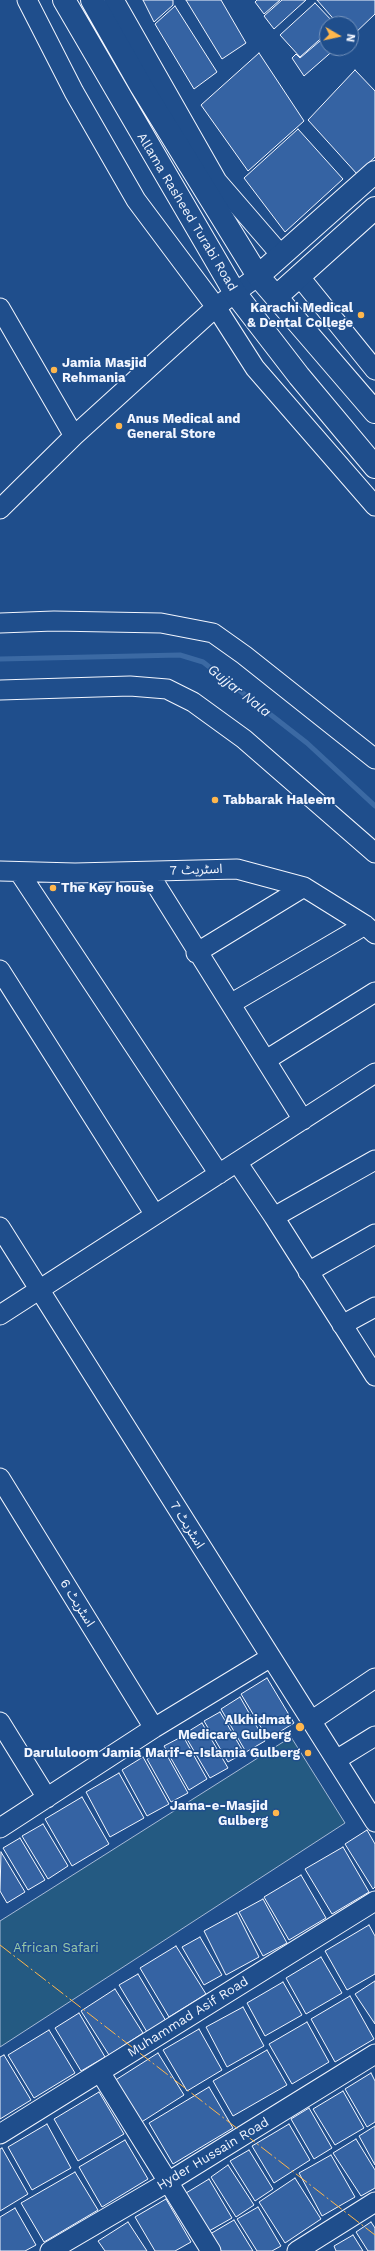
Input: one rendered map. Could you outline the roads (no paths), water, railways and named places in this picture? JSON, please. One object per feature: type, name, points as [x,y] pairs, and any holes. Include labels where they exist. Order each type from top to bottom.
[{"type":"main road","name":"Allama Rasheed Turabi Road","points":[[64,0],[235,293],[299,376],[375,467]]},
{"type":"main road","name":"Allama Rasheed Turabi Road","points":[[92,0],[141,86],[258,276],[375,412]]},
{"type":"main road","points":[[258,276],[375,172]]},
{"type":"main road","points":[[276,296],[375,208]]},
{"type":"street","points":[[28,0],[74,92],[136,200],[216,307],[255,368],[375,506]]},
{"type":"street","points":[[114,0],[217,181],[281,255]]},
{"type":"street","points":[[0,509],[74,436],[216,307],[258,276]]},
{"type":"street","points":[[299,276],[375,370]]},
{"type":"street","points":[[0,308],[74,436]]},
{"type":"street","points":[[0,624],[54,622],[161,623],[213,633],[244,655],[375,759]]},
{"type":"street","points":[[0,690],[130,686],[167,689],[193,702],[244,739],[375,853]]},
{"type":"street","name":"اسٹریٹ 7","points":[[0,871],[148,872],[236,869],[304,888],[370,930]]},
{"type":"street","points":[[19,872],[219,1174]]},
{"type":"street","points":[[148,872],[196,953],[232,1003],[303,1120]]},
{"type":"street","points":[[196,953],[304,888]]},
{"type":"street","points":[[232,1003],[370,930]]},
{"type":"street","points":[[0,970],[155,1215]]},
{"type":"street","points":[[266,1060],[375,992]]},
{"type":"street","points":[[0,1315],[375,1073]]},
{"type":"street","points":[[274,1217],[375,1160]]},
{"type":"street","points":[[237,1162],[274,1217],[375,1376]]},
{"type":"street","name":"اسٹریٹ 7","points":[[0,1227],[375,1822]]},
{"type":"street","points":[[308,1272],[375,1234]]},
{"type":"street","points":[[342,1325],[375,1307]]},
{"type":"street","name":"اسٹریٹ 6","points":[[0,1478],[154,1728]]},
{"type":"street","points":[[0,1828],[154,1728],[271,1657]]},
{"type":"street","points":[[311,1721],[375,1678]]},
{"type":"street","points":[[0,1722],[47,1798]]},
{"type":"street","points":[[336,1760],[375,1736]]},
{"type":"street","name":"Muhammad Asif Road","points":[[0,2134],[375,1900]]},
{"type":"street","name":"Hyder Hussain Road","points":[[50,2251],[168,2182],[375,2054]]},
{"type":"street","points":[[100,2072],[211,2251]]},
{"type":"street","points":[[297,2251],[375,2202]]},
{"type":"waterway","name":"Gujjar Nala","points":[[0,659],[180,655],[203,662],[307,743],[375,806]]},
{"type":"place","name":"Karachi Medical & Dental College","points":[[361,315]]},
{"type":"place","name":"Jamia Masjid Rehmania","points":[[54,370]]},
{"type":"place","name":"Anus Medical and General Store","points":[[119,426]]},
{"type":"place","name":"Tabbarak Haleem","points":[[215,800]]},
{"type":"place","name":"The Key house","points":[[53,888]]},
{"type":"place","name":"Alkhidmat Medicare Gulberg","points":[[300,1727]]},
{"type":"place","name":"Darululoom Jamia Marif-e-Islamia Gulberg","points":[[308,1753]]},
{"type":"place","name":"Jama-e-Masjid Gulberg","points":[[276,1813]]},
{"type":"park label","name":"African Safari","points":[[56,1948]]}]
